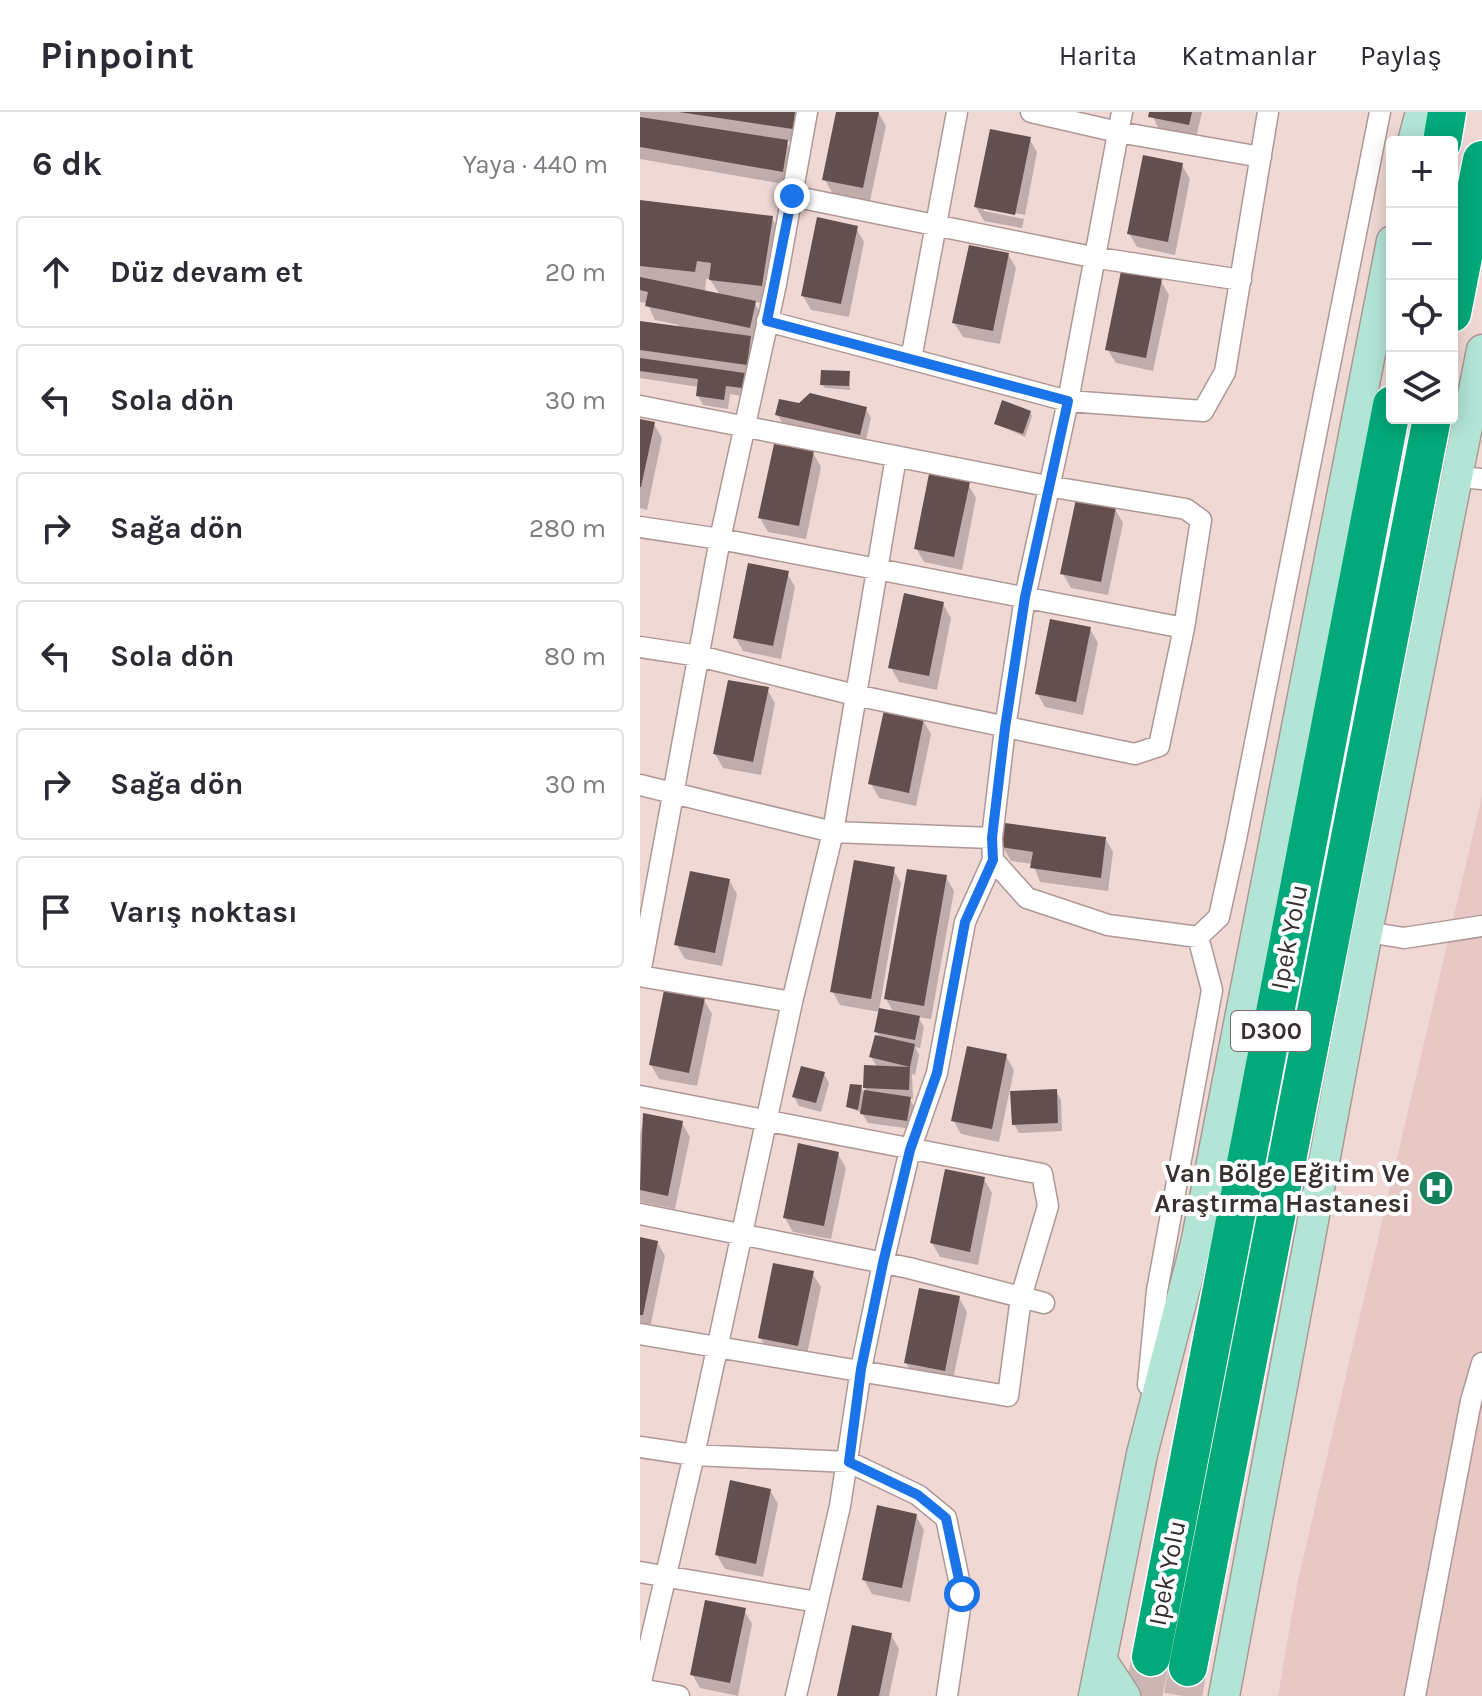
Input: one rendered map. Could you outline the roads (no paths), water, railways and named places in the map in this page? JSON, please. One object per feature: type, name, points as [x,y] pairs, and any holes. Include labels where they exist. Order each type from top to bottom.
[{"type":"highway","points":[[1443,136],[1447,112]]},
{"type":"highway","points":[[1458,282],[1482,160]]},
{"type":"highway","name":"Ipek Yolu","points":[[1151,1657],[1388,424]]},
{"type":"highway","name":"Ipek Yolu","points":[[1212,1686],[1431,424]]},
{"type":"street","points":[[792,1002],[640,975],[720,539],[746,428],[807,112]]},
{"type":"street","points":[[911,359],[957,112]]},
{"type":"street","points":[[1031,112],[1120,122],[1261,157]]},
{"type":"street","points":[[767,321],[1068,401],[1203,411],[1225,372],[1268,112]]},
{"type":"street","points":[[1198,937],[1219,917],[1232,859],[1380,112]]},
{"type":"street","points":[[1415,136],[1421,112]]},
{"type":"street","points":[[796,1696],[849,1462],[861,1369],[883,1263],[910,1150],[937,1073],[965,922],[993,860],[992,838],[1005,728],[1025,597],[1068,401],[1092,257],[1120,122]]},
{"type":"street","points":[[792,196],[1092,257],[1241,280]]},
{"type":"street","points":[[1094,1696],[1142,1454],[1196,1244],[1386,272]]},
{"type":"street","points":[[1212,1686],[1367,932],[1470,478],[1482,350]]},
{"type":"street","points":[[640,406],[1047,486],[1186,509],[1201,520],[1184,628],[1159,746],[1135,754],[855,695],[699,656],[640,647]]},
{"type":"street","points":[[679,1696],[640,1687],[667,1578],[792,1002],[833,832],[896,457]]},
{"type":"street","points":[[640,527],[720,539],[876,572],[1184,628]]},
{"type":"street","points":[[640,785],[833,832],[992,838]]},
{"type":"street","points":[[993,860],[1027,898],[1108,925],[1198,937]]},
{"type":"street","points":[[1367,932],[1404,938],[1482,926]]},
{"type":"street","points":[[1142,1454],[1157,1291],[1212,990],[1198,937]]},
{"type":"street","points":[[640,1096],[1042,1174],[1048,1206],[1021,1297],[1008,1396],[640,1334]]},
{"type":"street","points":[[640,1214],[883,1263],[1044,1303]]},
{"type":"street","points":[[1415,1696],[1471,1401],[1482,1363]]},
{"type":"street","points":[[640,1447],[694,1455],[849,1462],[918,1495],[946,1518],[962,1594],[947,1696]]},
{"type":"street","points":[[640,1572],[817,1602]]},
{"type":"street","points":[[1102,1661],[1125,1696]]},
{"type":"tunnel","points":[[1143,1696],[1151,1657]]},
{"type":"tunnel","points":[[1183,1696],[1188,1667]]},
{"type":"place","name":"Van Bölge Eğitim Ve Araştırma Hastanesi","points":[[1436,1188]]}]
